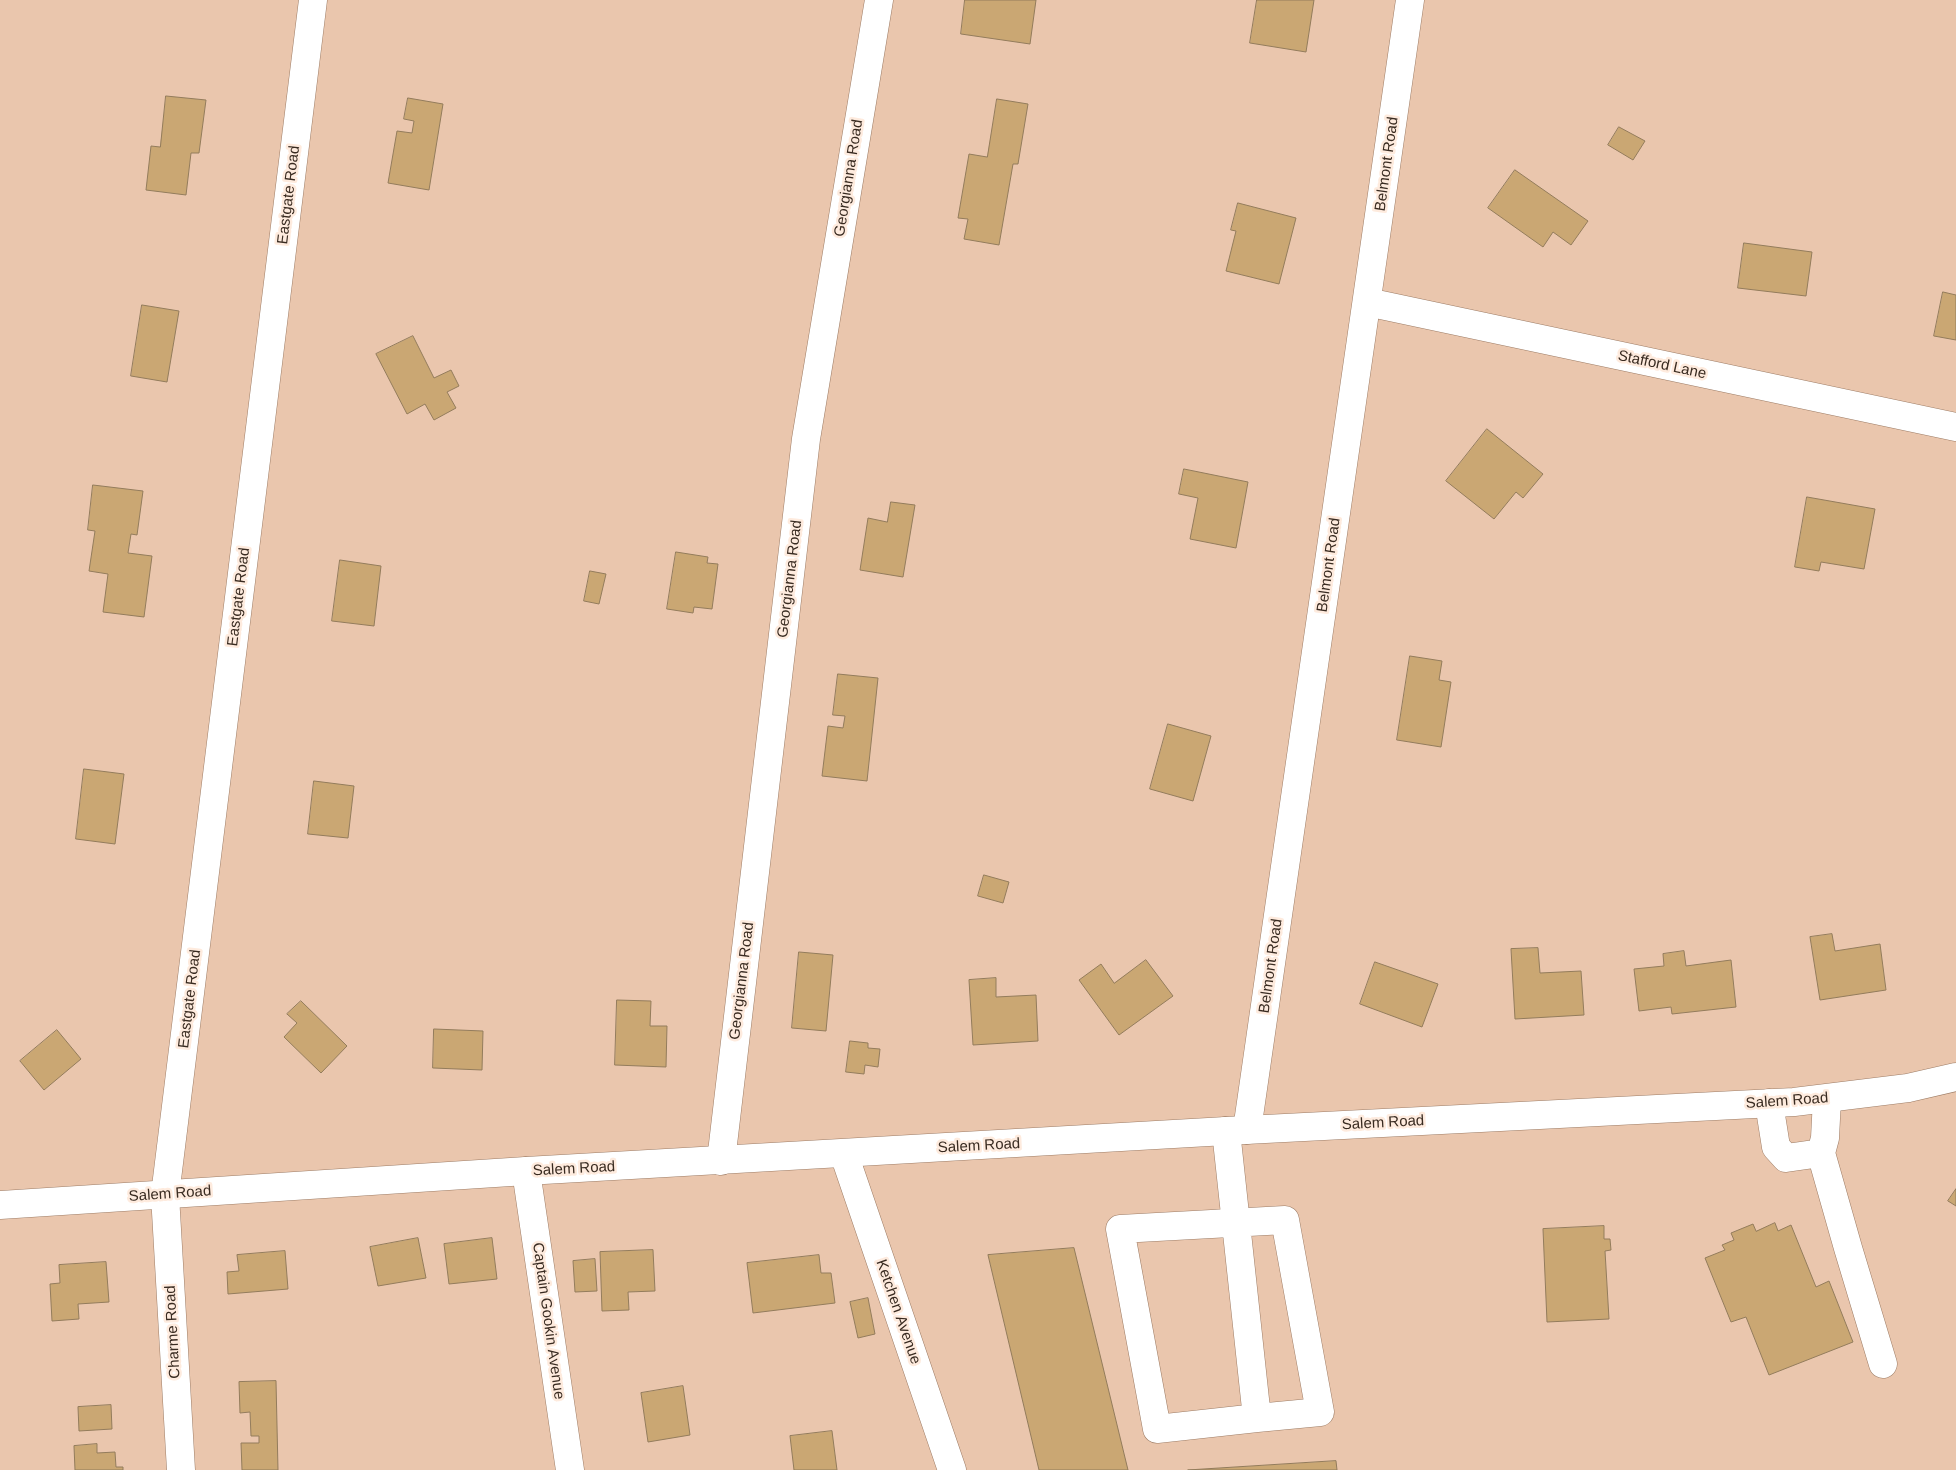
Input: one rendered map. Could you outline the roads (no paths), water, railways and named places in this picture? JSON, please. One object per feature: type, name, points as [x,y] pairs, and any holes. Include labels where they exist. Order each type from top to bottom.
[{"type":"street","name":"Eastgate Road","points":[[165,1195],[314,0]]},
{"type":"street","name":"Georgianna Road","points":[[720,1161],[806,439],[879,0]]},
{"type":"street","name":"Belmont Road","points":[[1257,1418],[1236,1222],[1237,1131],[1367,302],[1410,0]]},
{"type":"street","name":"Stafford Lane","points":[[1367,302],[1956,427]]},
{"type":"street","name":"Salem Road","points":[[0,1205],[526,1172],[1237,1131],[1770,1103],[1908,1088],[1956,1077]]},
{"type":"street","points":[[1827,1098],[1826,1138],[1821,1153],[1883,1364]]},
{"type":"street","points":[[1770,1103],[1776,1147],[1786,1158],[1821,1153]]},
{"type":"street","name":"Ketchen Avenue","points":[[844,1154],[952,1470]]},
{"type":"street","name":"Captain Gookin Avenue","points":[[526,1172],[570,1470]]},
{"type":"street","name":"Charme Road","points":[[165,1195],[181,1470]]},
{"type":"street","points":[[1286,1220],[1320,1412],[1257,1418],[1157,1429],[1120,1229],[1286,1220]]}]
